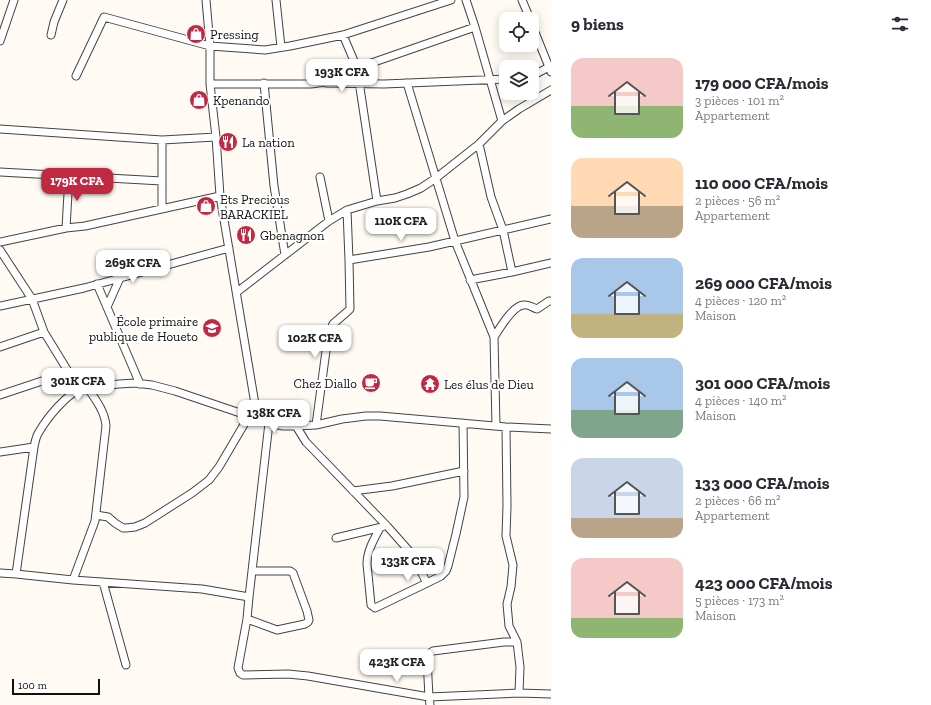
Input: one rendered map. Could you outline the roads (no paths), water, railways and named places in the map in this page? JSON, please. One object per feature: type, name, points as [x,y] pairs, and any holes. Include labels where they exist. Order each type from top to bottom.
[{"type":"street","points":[[0,42],[14,0]]},
{"type":"street","points":[[51,35],[54,22],[63,0]]},
{"type":"street","points":[[206,0],[210,46],[210,84],[216,137],[220,196],[256,410],[260,418]]},
{"type":"street","points":[[276,0],[281,47]]},
{"type":"street","points":[[76,76],[104,17],[210,46],[265,50],[343,35],[451,0]]},
{"type":"street","points":[[466,0],[476,27],[502,121]]},
{"type":"street","points":[[522,0],[527,12]]},
{"type":"street","points":[[326,82],[357,68],[476,27]]},
{"type":"street","points":[[343,35],[357,68],[377,201]]},
{"type":"street","points":[[539,42],[550,70],[539,74]]},
{"type":"street","points":[[210,84],[311,84],[326,82],[407,84],[499,79]]},
{"type":"street","points":[[264,83],[274,186],[285,254]]},
{"type":"street","points":[[407,84],[456,242],[494,337],[496,426]]},
{"type":"street","points":[[539,94],[551,90]]},
{"type":"street","points":[[237,292],[329,221],[347,210],[377,201],[395,198],[421,188],[479,144],[502,121],[528,100]]},
{"type":"street","points":[[0,129],[162,140],[216,137]]},
{"type":"street","points":[[162,140],[162,208]]},
{"type":"street","points":[[479,144],[491,197],[503,230],[512,272]]},
{"type":"street","points":[[0,172],[162,181]]},
{"type":"street","points":[[66,228],[69,176]]},
{"type":"street","points":[[320,177],[329,221]]},
{"type":"street","points":[[0,242],[66,228],[85,226],[220,196]]},
{"type":"street","points":[[316,424],[328,336],[333,324],[350,309],[347,210]]},
{"type":"street","points":[[349,260],[456,242],[551,219]]},
{"type":"street","points":[[0,306],[97,284],[229,248]]},
{"type":"street","points":[[0,250],[32,299],[44,332],[69,372],[102,410],[106,419],[95,521],[74,580]]},
{"type":"street","points":[[470,280],[551,263]]},
{"type":"street","points":[[106,307],[120,278]]},
{"type":"street","points":[[97,284],[140,384]]},
{"type":"street","points":[[494,337],[510,314],[518,307],[527,305],[537,309],[548,301],[551,301]]},
{"type":"street","points":[[0,347],[44,332]]},
{"type":"street","points":[[0,395],[69,372]]},
{"type":"street","points":[[16,574],[34,447],[38,434],[58,406],[68,397],[83,388],[119,384],[140,384],[152,386],[175,391],[249,416],[260,418],[269,423],[283,426],[316,424],[366,416],[549,429],[551,422]]},
{"type":"street","points":[[96,515],[106,516],[120,527],[126,528],[135,527],[146,523],[208,480],[219,467],[249,416]]},
{"type":"street","points":[[269,423],[247,619],[238,668],[240,673],[243,675],[288,674],[308,676],[429,701],[519,693],[551,694]]},
{"type":"street","points":[[380,528],[368,553],[367,559],[371,605],[375,608],[441,576],[446,571],[464,497],[463,423]]},
{"type":"street","points":[[296,426],[306,442],[412,553],[427,583]]},
{"type":"street","points":[[506,427],[506,536],[513,566],[511,587],[507,604],[509,626],[517,642],[520,667],[519,693]]},
{"type":"street","points":[[0,452],[34,447]]},
{"type":"street","points":[[353,492],[392,486],[464,471]]},
{"type":"street","points":[[336,538],[387,526]]},
{"type":"street","points":[[247,619],[277,630],[305,624],[309,620],[293,573],[252,571]]},
{"type":"street","points":[[0,573],[202,589],[249,597]]},
{"type":"street","points":[[103,582],[126,665]]},
{"type":"street","points":[[429,701],[428,654],[433,651],[504,642],[517,642]]},
{"type":"place","name":"Pressing","points":[[196,34]]},
{"type":"place","name":"Kpenando","points":[[199,100]]},
{"type":"place","name":"La nation","points":[[228,142]]},
{"type":"place","name":"Ets Precious BARACKIEL","points":[[206,206]]},
{"type":"place","name":"Gbenagnon","points":[[246,235]]},
{"type":"place","name":"École primaire publique de Houeto","points":[[212,328]]},
{"type":"place","name":"Chez Diallo","points":[[371,383]]},
{"type":"place","name":"Les élus de Dieu","points":[[430,384]]}]
